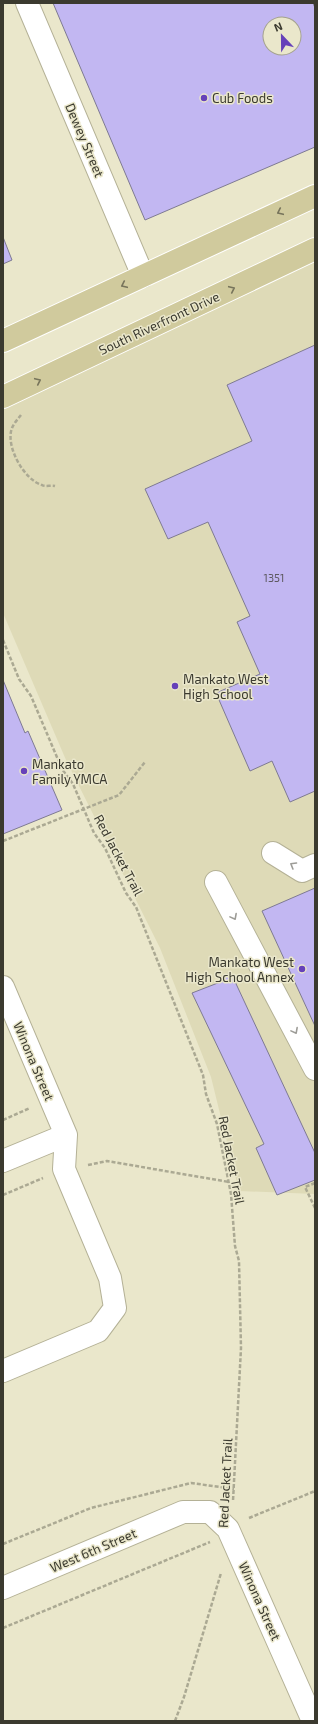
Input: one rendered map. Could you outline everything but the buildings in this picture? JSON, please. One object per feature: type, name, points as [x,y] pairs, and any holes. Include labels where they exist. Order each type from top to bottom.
[{"type":"main road","points":[[3,341],[315,196]]},
{"type":"main road","name":"South Riverfront Drive","points":[[5,397],[315,249]]},
{"type":"street","name":"Dewey Street","points":[[27,3],[143,276]]},
{"type":"street","points":[[273,853],[302,870],[315,865]]},
{"type":"street","points":[[216,882],[315,1068]]},
{"type":"street","name":"Winona Street","points":[[3,987],[66,1134]]},
{"type":"street","points":[[3,1161],[66,1134],[64,1169],[110,1278],[115,1308],[98,1331],[3,1371]]},
{"type":"street","name":"Winona Street","points":[[183,1512],[210,1512],[230,1530],[313,1721]]},
{"type":"street","name":"West 6th Street","points":[[3,1588],[183,1512]]},
{"type":"path","points":[[5,397],[22,405],[23,412],[12,429],[12,448],[19,465],[30,478],[42,486],[55,486]]},
{"type":"path","name":"Red Jacket Trail","points":[[3,640],[19,679],[31,696],[62,769],[73,784],[94,833],[105,848],[126,893],[136,907],[204,1075],[206,1094],[217,1124],[229,1182],[235,1246],[239,1261],[241,1348],[234,1489],[230,1530],[184,1697],[175,1721]]},
{"type":"path","points":[[3,840],[119,795],[144,762]]},
{"type":"path","points":[[3,1120],[51,1100]]},
{"type":"path","points":[[3,1195],[64,1169],[107,1161],[229,1182]]},
{"type":"path","points":[[315,1183],[305,1186],[315,1208]]},
{"type":"path","points":[[3,1544],[91,1508],[191,1483],[234,1489]]},
{"type":"path","points":[[3,1628],[218,1539],[230,1530],[315,1491]]},
{"type":"shaded area","name":"Mankato West High School","points":[[315,260],[315,1194],[239,1191],[211,1077],[160,948],[66,760],[3,613],[3,406]]},
{"type":"place","name":"Cub Foods","points":[[204,98]]},
{"type":"place","name":"Mankato West High School","points":[[175,686]]},
{"type":"place","name":"Mankato Family YMCA","points":[[24,771]]},
{"type":"place","name":"Mankato West High School Annex","points":[[302,969]]}]
